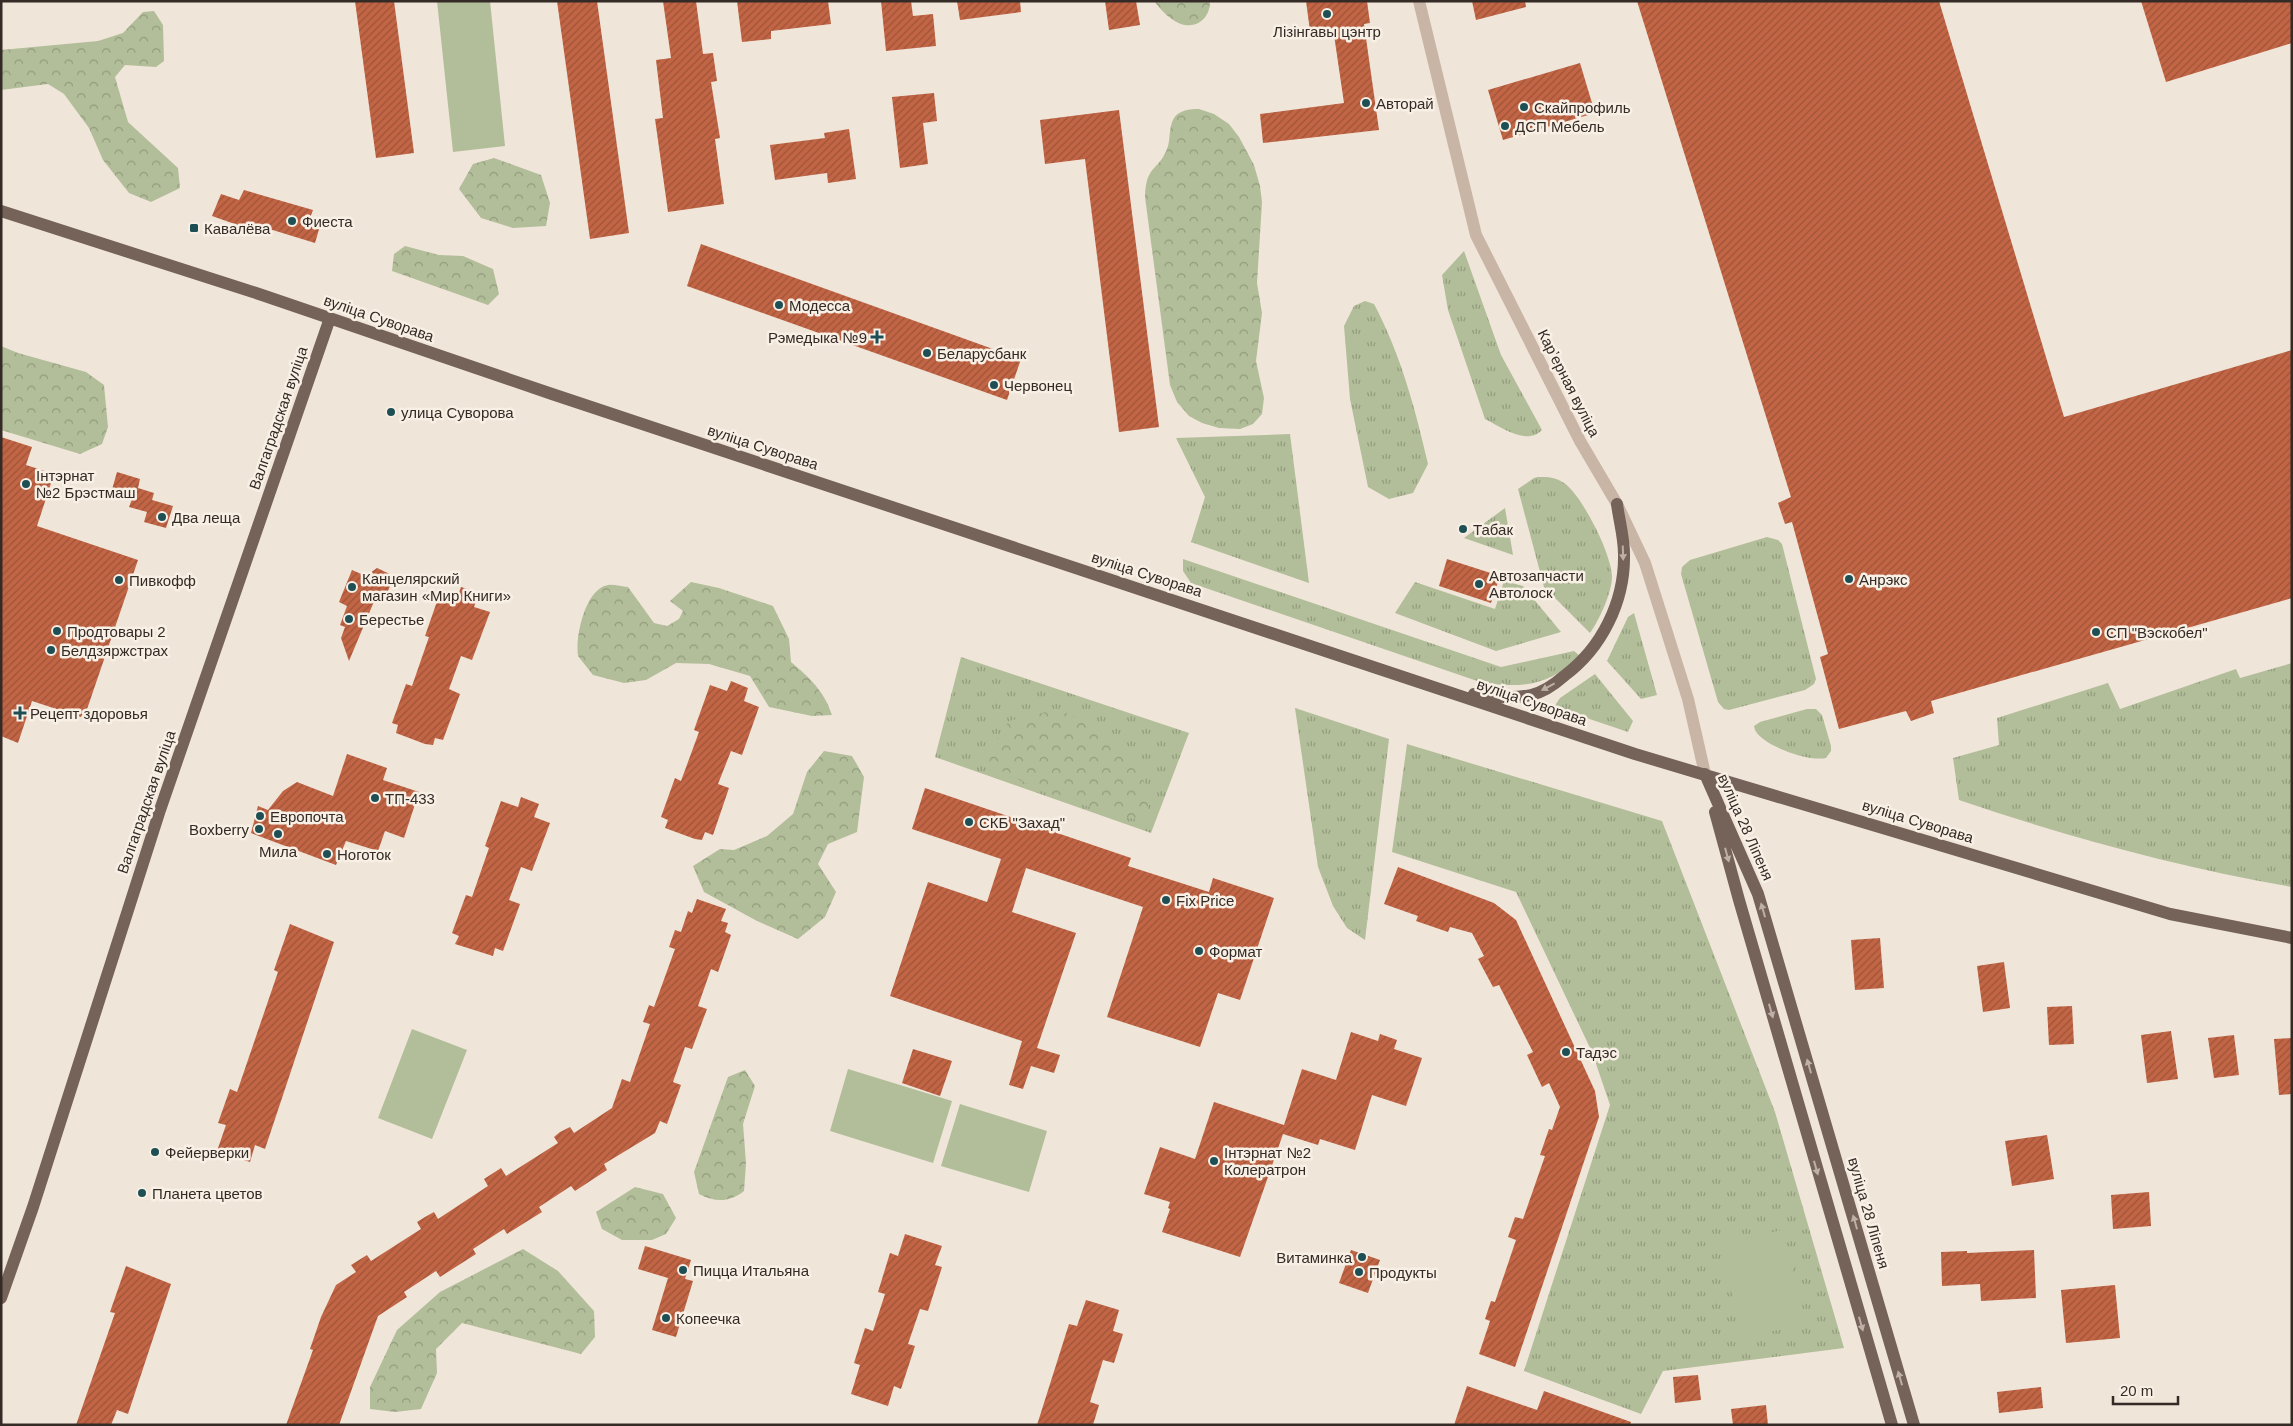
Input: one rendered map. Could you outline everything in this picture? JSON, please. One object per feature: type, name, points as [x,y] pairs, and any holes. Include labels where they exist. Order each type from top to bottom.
[{"type":"main road","name":"вуліца Суворава","points":[[1,211],[330,318],[552,394],[1635,754],[2170,914],[2292,938]]},
{"type":"main road","name":"Валгаградская вуліца","points":[[1,1298],[33,1207],[160,810],[330,318]]},
{"type":"main road","points":[[1439,688],[1491,696],[1532,694],[1551,686],[1590,655],[1616,605],[1622,582],[1624,553],[1617,504]]},
{"type":"main road","name":"вуліца 28 Ліпеня","points":[[1705,774],[1741,909],[1892,1425]]},
{"type":"main road","name":"вуліца 28 Ліпеня","points":[[1705,774],[1758,894],[1914,1425]]},
{"type":"street","name":"Карʼерная вуліца","points":[[1419,1],[1476,235],[1580,441],[1617,504],[1645,563],[1688,699],[1705,774]]},
{"type":"green space","points":[[437,1],[490,1],[505,146],[453,152]]},
{"type":"green space","points":[[1154,1],[1210,1],[1205,18],[1193,25],[1187,25],[1180,24],[1168,16]]},
{"type":"green space","points":[[154,11],[163,25],[164,61],[156,67],[125,65],[115,77],[128,122],[178,168],[180,188],[151,202],[129,193],[103,160],[89,128],[64,94],[48,84],[1,90],[1,50],[98,41],[123,33],[143,12]]},
{"type":"green space","points":[[1199,109],[1214,114],[1229,124],[1239,137],[1254,165],[1260,186],[1262,202],[1257,283],[1262,313],[1256,361],[1264,398],[1262,414],[1253,424],[1240,429],[1219,428],[1202,423],[1189,416],[1177,402],[1170,385],[1145,197],[1150,173],[1160,162],[1167,149],[1174,118],[1182,112]]},
{"type":"green space","points":[[494,158],[541,175],[550,203],[546,226],[513,228],[481,218],[459,189],[473,164]]},
{"type":"green space","points":[[405,246],[439,255],[463,256],[493,269],[499,294],[488,305],[392,271],[394,254]]},
{"type":"green space","points":[[1464,251],[1501,355],[1542,430],[1536,434],[1522,436],[1514,434],[1485,419],[1448,310],[1442,275]]},
{"type":"green space","points":[[1365,301],[1374,304],[1400,362],[1428,464],[1413,493],[1389,499],[1368,487],[1350,399],[1344,326],[1354,306]]},
{"type":"green space","points":[[1,346],[18,353],[86,372],[104,385],[108,427],[102,444],[80,454],[1,430]]},
{"type":"green space","points":[[1290,434],[1309,583],[1191,542],[1205,497],[1176,438]]},
{"type":"green space","points":[[1538,477],[1558,480],[1571,490],[1595,526],[1611,567],[1610,590],[1590,633],[1544,587],[1518,489]]},
{"type":"green space","points":[[1505,508],[1513,555],[1464,538]]},
{"type":"green space","points":[[1767,537],[1778,540],[1782,544],[1816,679],[1814,684],[1805,690],[1729,710],[1724,709],[1718,702],[1681,574],[1682,567],[1690,560]]},
{"type":"green space","points":[[1183,559],[1501,667],[1574,651],[1580,656],[1557,674],[1535,683],[1498,685],[1483,683],[1191,583],[1183,571]]},
{"type":"green space","points":[[1504,581],[1523,586],[1561,632],[1496,651],[1395,613],[1415,582],[1495,609]]},
{"type":"green space","points":[[691,582],[719,588],[773,606],[789,639],[791,662],[816,686],[829,706],[832,715],[812,716],[769,707],[750,676],[709,664],[676,663],[646,680],[624,683],[593,675],[578,656],[577,648],[583,615],[593,595],[600,588],[608,585],[628,587],[654,623],[667,626],[679,619],[683,611],[670,601]]},
{"type":"green space","points":[[1634,613],[1657,695],[1641,699],[1607,661],[1628,617]]},
{"type":"green space","points":[[961,657],[1189,733],[1151,833],[935,757]]},
{"type":"green space","points":[[2292,663],[2292,887],[2207,870],[2124,850],[2082,839],[1959,800],[1953,758],[1999,745],[1997,718],[2108,683],[2120,709],[2236,669],[2240,678]]},
{"type":"green space","points":[[1595,674],[1633,721],[1628,732],[1554,707],[1560,698]]},
{"type":"green space","points":[[1295,708],[1389,739],[1365,940],[1347,928],[1333,906],[1318,867]]},
{"type":"green space","points":[[1059,709],[1102,732],[1138,769],[1150,798],[1144,821],[1064,799],[1025,783],[989,763],[991,748],[1009,721]]},
{"type":"green space","points":[[1807,709],[1816,709],[1822,715],[1831,746],[1831,751],[1826,758],[1809,758],[1787,752],[1767,742],[1755,730],[1754,726],[1760,722]]},
{"type":"green space","points":[[1407,744],[1662,821],[1775,1112],[1844,1348],[1663,1371],[1641,1414],[1524,1371],[1610,1105],[1592,1052],[1516,892],[1392,852]]},
{"type":"green space","points":[[824,751],[852,756],[864,777],[857,832],[828,844],[818,864],[836,892],[825,917],[798,939],[757,921],[704,892],[693,866],[720,849],[734,850],[767,836],[793,814],[807,772]]},
{"type":"green space","points":[[412,1029],[467,1050],[432,1139],[378,1118]]},
{"type":"green space","points":[[848,1069],[952,1101],[933,1163],[830,1131]]},
{"type":"green space","points":[[745,1070],[755,1086],[743,1124],[746,1163],[744,1191],[728,1199],[711,1199],[699,1194],[694,1172],[728,1077]]},
{"type":"green space","points":[[960,1104],[1047,1131],[1029,1192],[941,1166]]},
{"type":"green space","points":[[635,1187],[663,1194],[676,1218],[666,1234],[652,1240],[622,1240],[602,1229],[596,1212]]},
{"type":"green space","points":[[1782,1230],[1807,1324],[1743,1337],[1719,1244]]},
{"type":"green space","points":[[523,1249],[558,1271],[594,1311],[595,1337],[581,1354],[462,1323],[436,1349],[437,1373],[421,1409],[395,1412],[370,1409],[370,1387],[397,1330],[440,1292]]},
{"type":"building","points":[[355,1],[394,1],[414,153],[376,158]]},
{"type":"building","points":[[557,1],[597,1],[629,233],[590,239]]},
{"type":"building","points":[[663,1],[696,1],[703,54],[713,53],[717,81],[711,82],[720,138],[715,139],[724,204],[668,212],[655,119],[663,118],[656,60],[671,58]]},
{"type":"building","points":[[737,1],[828,1],[831,24],[771,31],[771,39],[742,42]]},
{"type":"building","points":[[881,1],[911,1],[913,16],[933,14],[936,46],[886,51]]},
{"type":"building","points":[[957,1],[1020,1],[1021,12],[960,20]]},
{"type":"building","points":[[1105,1],[1136,1],[1140,25],[1109,30]]},
{"type":"building","points":[[1306,1],[1367,1],[1370,23],[1364,24],[1379,130],[1263,143],[1260,114],[1344,103],[1333,28],[1310,31]]},
{"type":"building","points":[[1472,1],[1525,1],[1526,7],[1476,20]]},
{"type":"building","points":[[1637,1],[1939,1],[2064,417],[2292,350],[2292,598],[1931,701],[1934,713],[1911,721],[1906,711],[1839,729],[1820,657],[1828,654],[1792,522],[1785,524],[1778,503],[1791,497]]},
{"type":"building","points":[[2141,1],[2292,1],[2292,43],[2166,82]]},
{"type":"building","points":[[1580,63],[1595,113],[1503,140],[1488,90]]},
{"type":"building","points":[[934,93],[937,121],[923,123],[928,164],[900,168],[892,97]]},
{"type":"building","points":[[1119,110],[1159,427],[1119,432],[1085,159],[1045,164],[1040,120]]},
{"type":"building","points":[[849,129],[856,179],[828,183],[827,173],[775,180],[770,145],[825,138],[824,133]]},
{"type":"building","points":[[244,190],[313,210],[308,223],[320,226],[315,243],[247,222],[246,228],[212,216],[221,194],[239,200]]},
{"type":"building","points":[[701,244],[1021,359],[1007,400],[687,286]]},
{"type":"building","name":"Продтовары 2","points":[[1,437],[32,447],[26,465],[54,474],[37,526],[138,560],[84,718],[32,701],[18,743],[1,736]]},
{"type":"building","points":[[117,472],[140,479],[138,488],[154,493],[152,500],[173,506],[166,528],[144,522],[147,512],[129,507],[132,499],[111,493]]},
{"type":"building","points":[[1447,559],[1500,576],[1491,603],[1439,586]]},
{"type":"building","points":[[377,568],[394,576],[386,596],[378,592],[349,661],[341,638],[345,627],[340,625],[347,606],[339,602],[352,570],[366,576]]},
{"type":"building","points":[[461,587],[479,593],[474,607],[490,612],[472,660],[461,656],[449,689],[460,694],[443,740],[435,738],[433,745],[425,744],[396,733],[398,725],[392,723],[406,684],[412,686],[429,637],[425,636],[441,590],[458,596]]},
{"type":"building","points":[[731,681],[748,688],[744,701],[759,707],[742,755],[731,751],[718,784],[729,788],[713,835],[705,832],[702,840],[695,839],[665,828],[668,820],[661,817],[675,778],[681,781],[699,732],[694,730],[710,685],[727,691]]},
{"type":"building","points":[[347,754],[387,768],[383,780],[419,792],[404,838],[385,831],[378,851],[346,841],[336,865],[251,833],[258,806],[268,810],[283,791],[297,782],[333,796]]},
{"type":"building","points":[[925,788],[1131,858],[1128,866],[1209,892],[1213,878],[1274,898],[1240,1000],[1218,993],[1200,1047],[1107,1017],[1143,907],[1026,868],[1012,912],[1076,933],[1037,1048],[1060,1055],[1054,1073],[1031,1066],[1023,1089],[1009,1085],[1022,1041],[890,996],[928,882],[987,902],[1001,859],[912,829]]},
{"type":"building","points":[[521,797],[539,804],[534,817],[550,823],[532,871],[521,867],[509,900],[520,904],[503,951],[495,948],[493,956],[455,944],[459,936],[452,933],[466,895],[472,897],[489,848],[485,846],[501,801],[518,807]]},
{"type":"building","points":[[1398,867],[1494,903],[1516,920],[1595,1091],[1599,1117],[1515,1367],[1479,1354],[1490,1321],[1485,1319],[1491,1301],[1495,1302],[1516,1240],[1508,1237],[1515,1217],[1523,1219],[1545,1156],[1540,1155],[1549,1129],[1552,1130],[1560,1107],[1549,1083],[1542,1087],[1527,1055],[1533,1052],[1499,985],[1493,987],[1478,959],[1484,956],[1472,933],[1450,927],[1448,932],[1416,921],[1418,916],[1384,904]]},
{"type":"building","points":[[697,899],[726,909],[721,921],[728,923],[725,932],[731,935],[718,972],[711,969],[698,1006],[707,1009],[692,1049],[685,1047],[673,1082],[681,1085],[667,1124],[660,1121],[655,1133],[604,1164],[607,1170],[575,1191],[571,1186],[539,1207],[542,1212],[507,1234],[504,1229],[473,1249],[476,1254],[440,1277],[436,1271],[404,1292],[407,1297],[378,1316],[339,1425],[286,1425],[313,1350],[310,1349],[321,1317],[336,1285],[356,1272],[351,1265],[367,1255],[371,1261],[421,1229],[417,1222],[434,1212],[438,1219],[488,1186],[484,1179],[501,1168],[506,1176],[558,1143],[554,1137],[560,1132],[570,1127],[574,1133],[612,1108],[622,1079],[630,1082],[650,1024],[643,1022],[649,1005],[654,1007],[675,949],[669,947],[675,930],[681,932],[688,911],[692,913]]},
{"type":"building","points":[[290,924],[334,942],[265,1149],[255,1145],[250,1162],[217,1151],[226,1125],[218,1123],[230,1089],[237,1092],[278,972],[274,970]]},
{"type":"building","points":[[1880,938],[1884,988],[1855,990],[1851,940]]},
{"type":"building","points":[[2004,962],[2010,1008],[1983,1012],[1977,966]]},
{"type":"building","points":[[2072,1006],[2074,1044],[2049,1045],[2047,1007]]},
{"type":"building","points":[[2171,1031],[2178,1079],[2147,1083],[2141,1035]]},
{"type":"building","points":[[1351,1032],[1378,1041],[1380,1034],[1397,1040],[1394,1049],[1422,1058],[1406,1106],[1372,1095],[1355,1150],[1320,1139],[1318,1145],[1283,1134],[1240,1257],[1162,1232],[1170,1209],[1168,1208],[1170,1202],[1144,1194],[1160,1147],[1195,1159],[1214,1102],[1284,1125],[1302,1069],[1336,1080]]},
{"type":"building","points":[[2234,1035],[2239,1075],[2214,1078],[2208,1038]]},
{"type":"building","points":[[2292,1038],[2292,1094],[2279,1095],[2274,1039]]},
{"type":"building","points":[[913,1049],[952,1061],[940,1096],[902,1083]]},
{"type":"building","points":[[2047,1135],[2054,1179],[2012,1186],[2005,1141]]},
{"type":"building","points":[[2149,1192],[2151,1226],[2113,1229],[2111,1195]]},
{"type":"building","points":[[905,1234],[942,1246],[935,1265],[942,1267],[928,1311],[920,1309],[908,1344],[915,1346],[901,1389],[894,1386],[888,1406],[851,1394],[860,1365],[854,1363],[865,1328],[873,1331],[885,1294],[878,1292],[890,1253],[898,1256]]},
{"type":"building","points":[[645,1246],[691,1260],[685,1279],[693,1281],[676,1337],[652,1330],[668,1278],[638,1269]]},
{"type":"building","name":"Продукты","points":[[1351,1250],[1380,1260],[1368,1293],[1339,1283]]},
{"type":"building","points":[[2034,1250],[2036,1298],[1981,1301],[1980,1284],[1942,1286],[1941,1252],[1967,1251],[1967,1253]]},
{"type":"building","points":[[126,1266],[171,1284],[128,1414],[117,1410],[111,1425],[76,1425],[115,1313],[110,1312]]},
{"type":"building","points":[[2115,1285],[2120,1338],[2066,1343],[2061,1290]]},
{"type":"building","points":[[1086,1300],[1119,1310],[1113,1331],[1123,1334],[1114,1363],[1103,1360],[1090,1402],[1099,1405],[1093,1425],[1037,1425],[1069,1324],[1077,1326]]},
{"type":"building","points":[[1698,1375],[1701,1400],[1675,1403],[1673,1377]]},
{"type":"building","points":[[1467,1386],[1537,1410],[1544,1391],[1631,1422],[1630,1425],[1454,1425]]},
{"type":"building","points":[[2041,1387],[2043,1408],[1999,1413],[1997,1392]]},
{"type":"building","points":[[1766,1405],[1768,1425],[1733,1425],[1731,1409]]},
{"type":"place","name":"Лізінгавы цэнтр","points":[[1327,14]]},
{"type":"place","name":"Авторай","points":[[1366,103]]},
{"type":"place","name":"Скайпрофиль","points":[[1524,107]]},
{"type":"place","name":"ДСП Мебель","points":[[1505,126]]},
{"type":"place","name":"Фиеста","points":[[292,221]]},
{"type":"place","name":"Кавалёва","points":[[194,228]]},
{"type":"place","name":"Модесса","points":[[779,305]]},
{"type":"place","name":"Рэмедыка №9","points":[[877,337]]},
{"type":"place","name":"Беларусбанк","points":[[927,353]]},
{"type":"place","name":"Червонец","points":[[994,385]]},
{"type":"place","name":"улица Суворова","points":[[391,412]]},
{"type":"place","name":"Інтэрнат №2 Брэстмаш","points":[[26,484]]},
{"type":"place","name":"Два леща","points":[[162,517]]},
{"type":"place","name":"Табак","points":[[1463,529]]},
{"type":"place","name":"Анрэкс","points":[[1849,579]]},
{"type":"place","name":"Пивкофф","points":[[119,580]]},
{"type":"place","name":"Автозапчасти Автолоск","points":[[1479,584]]},
{"type":"place","name":"Канцелярский магазин «Мир Книги»","points":[[352,587]]},
{"type":"place","name":"Берестье","points":[[349,619]]},
{"type":"place","name":"Продтовары 2","points":[[57,631]]},
{"type":"place","name":"СП \"Вэскобел\"","points":[[2096,632]]},
{"type":"place","name":"Белдзяржстрах","points":[[51,650]]},
{"type":"place","name":"Рецепт здоровья","points":[[20,713]]},
{"type":"place","name":"ТП-433","points":[[375,798]]},
{"type":"place","name":"Европочта","points":[[260,816]]},
{"type":"place","name":"СКБ \"Захад\"","points":[[969,822]]},
{"type":"place","name":"Boxberry","points":[[259,829]]},
{"type":"place","name":"Мила","points":[[278,834]]},
{"type":"place","name":"Ноготок","points":[[327,854]]},
{"type":"place","name":"Fix Price","points":[[1166,900]]},
{"type":"place","name":"Формат","points":[[1199,951]]},
{"type":"place","name":"Тадэс","points":[[1566,1052]]},
{"type":"place","name":"Фейерверки","points":[[155,1152]]},
{"type":"place","name":"Інтэрнат №2 Колератрон","points":[[1214,1161]]},
{"type":"place","name":"Планета цветов","points":[[142,1193]]},
{"type":"place","name":"Витаминка","points":[[1362,1257]]},
{"type":"place","name":"Пицца Итальяна","points":[[683,1270]]},
{"type":"place","name":"Продукты","points":[[1359,1272]]},
{"type":"place","name":"Копеечка","points":[[666,1318]]}]
